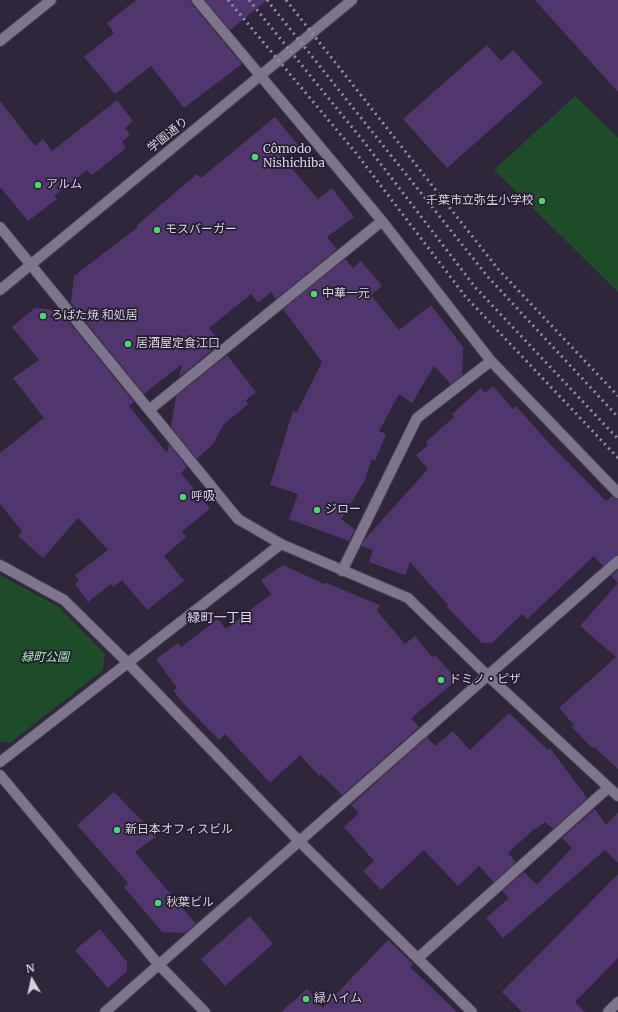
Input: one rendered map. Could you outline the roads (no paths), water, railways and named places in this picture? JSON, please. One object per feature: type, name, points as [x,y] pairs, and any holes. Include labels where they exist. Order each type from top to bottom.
[{"type":"street","points":[[0,41],[51,0]]},
{"type":"street","points":[[196,0],[382,221],[491,361],[618,492]]},
{"type":"street","name":"学園通り","points":[[0,290],[352,0]]},
{"type":"street","points":[[150,410],[382,221]]},
{"type":"street","points":[[0,227],[238,519],[281,544],[408,598],[487,675],[618,796]]},
{"type":"street","points":[[342,571],[417,418],[491,361]]},
{"type":"street","points":[[0,762],[281,544]]},
{"type":"street","points":[[105,1012],[618,561]]},
{"type":"street","points":[[0,565],[64,600],[128,662],[299,841],[472,1012]]},
{"type":"street","points":[[0,775],[159,965],[205,1012]]},
{"type":"street","points":[[418,958],[608,788]]},
{"type":"street","points":[[608,1012],[618,1002]]},
{"type":"railway","points":[[228,0],[356,153],[465,296],[618,458]]},
{"type":"railway","points":[[249,0],[364,142],[475,287],[618,439]]},
{"type":"railway","points":[[267,0],[488,277],[618,417]]},
{"type":"railway","points":[[286,0],[498,269],[618,396]]},
{"type":"place","name":"Cômodo Nishichiba","points":[[255,157]]},
{"type":"place","name":"アルム","points":[[38,185]]},
{"type":"place","name":"千葉市立弥生小学校","points":[[542,201]]},
{"type":"place","name":"モスバーガー","points":[[157,230]]},
{"type":"place","name":"中華一元","points":[[314,294]]},
{"type":"place","name":"ろばた焼 和処居","points":[[43,316]]},
{"type":"place","name":"居酒屋定食江口","points":[[128,344]]},
{"type":"place","name":"呼吸","points":[[183,497]]},
{"type":"place","name":"ジロー","points":[[317,510]]},
{"type":"place","name":"ドミノ・ピザ","points":[[441,680]]},
{"type":"place","name":"新日本オフィスビル","points":[[117,830]]},
{"type":"place","name":"秋葉ビル","points":[[158,903]]},
{"type":"place","name":"緑ハイム","points":[[306,999]]},
{"type":"district","name":"緑町一丁目","points":[[220,618]]},
{"type":"park label","name":"緑町公園","points":[[45,658]]}]
